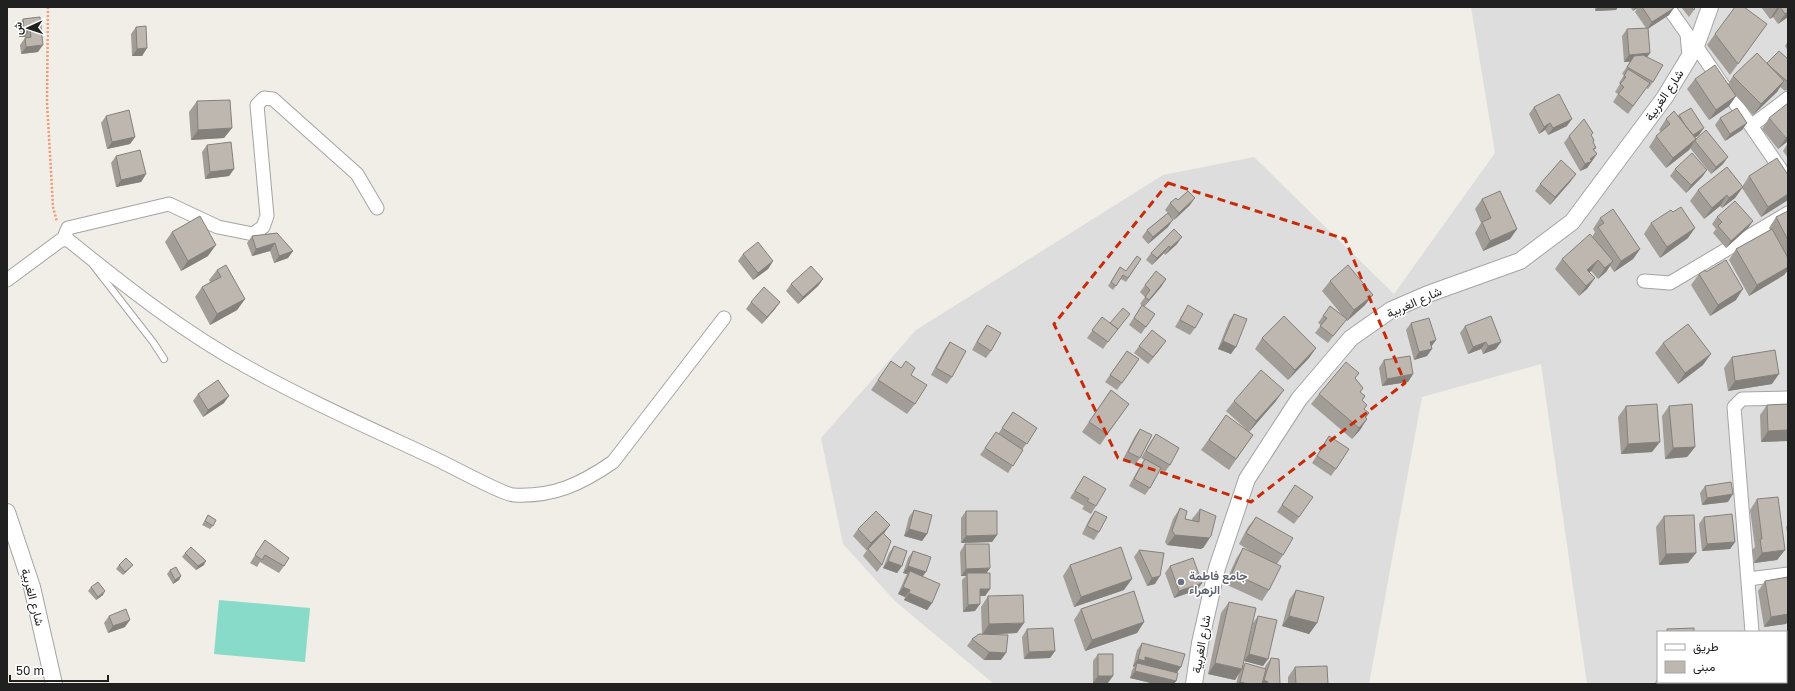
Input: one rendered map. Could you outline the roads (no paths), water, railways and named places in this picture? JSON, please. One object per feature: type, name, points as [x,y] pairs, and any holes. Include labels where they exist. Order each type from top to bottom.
[{"type":"street","points":[[1668,7],[1687,34],[1692,51],[1751,126],[1788,180]]},
{"type":"street","name":"شارع الغربية","points":[[1194,684],[1200,643],[1217,568],[1247,479],[1299,399],[1351,338],[1391,310],[1428,294],[1520,261],[1572,222],[1665,97],[1692,51],[1710,7]]},
{"type":"street","points":[[7,280],[62,240],[68,228],[169,204],[218,227],[253,234],[263,227],[267,216],[257,105],[264,98],[273,99],[357,174],[376,208]]},
{"type":"street","points":[[1751,126],[1788,98]]},
{"type":"street","points":[[1644,281],[1670,283],[1788,213]]},
{"type":"street","points":[[62,240],[67,239],[131,291],[175,322],[248,367],[316,403],[512,495],[550,494],[590,478],[613,462],[724,318]]},
{"type":"street","points":[[1752,631],[1734,407],[1742,399],[1788,398]]},
{"type":"street","name":"شارع الغربية","points":[[7,512],[32,587],[54,684]]},
{"type":"street","points":[[1748,579],[1788,574]]},
{"type":"lane","points":[[87,256],[100,276],[153,342],[164,359]]},
{"type":"place","name":"جامع فاطمة الزهراء","points":[[1181,582]]}]
